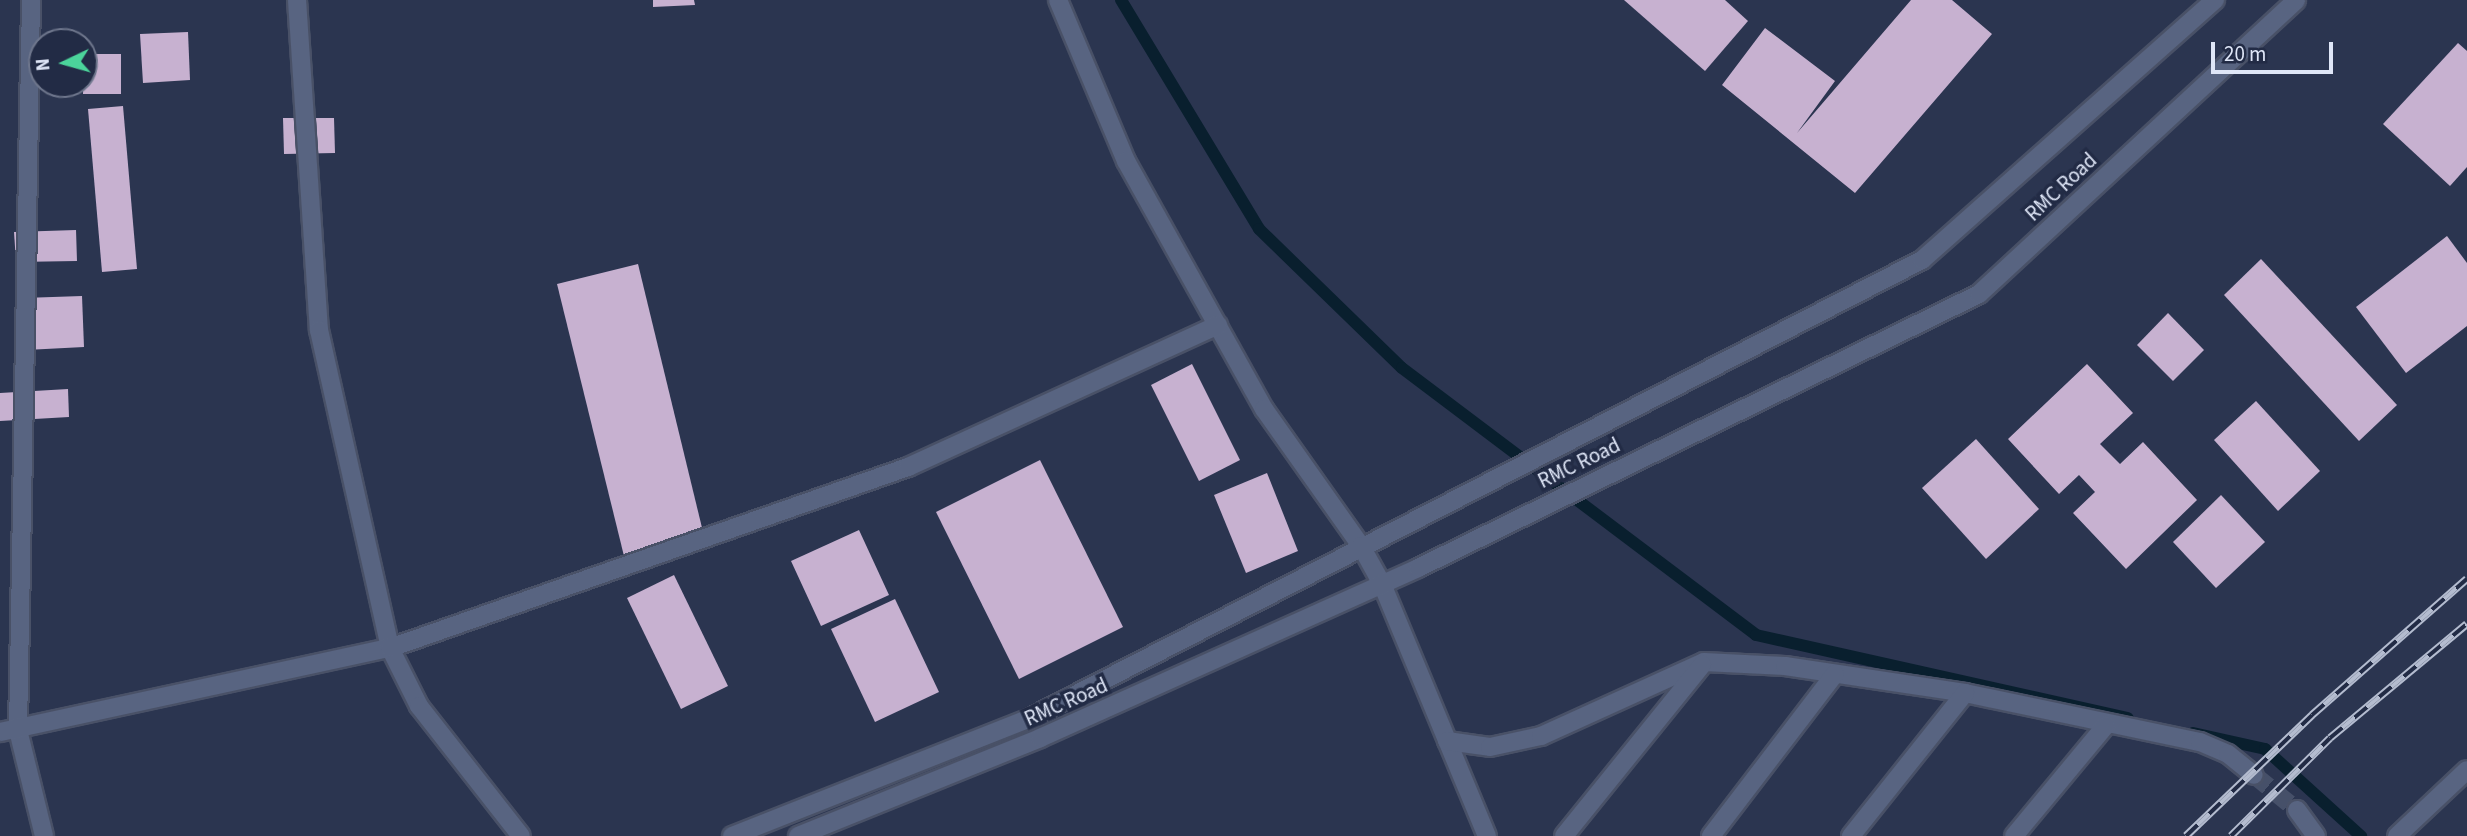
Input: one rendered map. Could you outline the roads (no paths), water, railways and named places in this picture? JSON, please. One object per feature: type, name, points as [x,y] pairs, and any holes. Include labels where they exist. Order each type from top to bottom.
[{"type":"street","points":[[31,0],[9,731],[44,836]]},
{"type":"street","points":[[297,0],[319,330],[390,648],[419,706],[521,836]]},
{"type":"street","points":[[1058,0],[1126,161],[1264,409],[1361,546],[1382,584],[1487,836]]},
{"type":"street","name":"RMC Road","points":[[732,836],[1031,718],[1361,546],[1922,260],[2215,0]]},
{"type":"street","name":"RMC Road","points":[[798,836],[1040,738],[1382,584],[1979,294],[2296,0]]},
{"type":"street","points":[[9,731],[390,648],[908,467],[1218,325]]},
{"type":"street","points":[[1447,741],[1490,747],[1541,736],[1704,662],[1785,666],[1965,693],[2106,725],[2200,742],[2228,754],[2254,775]]},
{"type":"street","points":[[1564,836],[1704,662]]},
{"type":"street","points":[[1711,836],[1835,674]]},
{"type":"street","points":[[1851,836],[1965,693]]},
{"type":"street","points":[[2014,836],[2106,725]]},
{"type":"street","points":[[2397,836],[2467,770]]},
{"type":"street","points":[[2297,810],[2316,836]]},
{"type":"waterway","points":[[1121,0],[1259,229],[1402,368],[1756,635],[2128,718]]},
{"type":"waterway","points":[[2193,733],[2265,749],[2361,836]]},
{"type":"tunnel","points":[[2254,775],[2297,810]]},
{"type":"railway","points":[[2186,836],[2312,715],[2467,579]]},
{"type":"railway","points":[[2231,836],[2330,738],[2467,624]]}]
